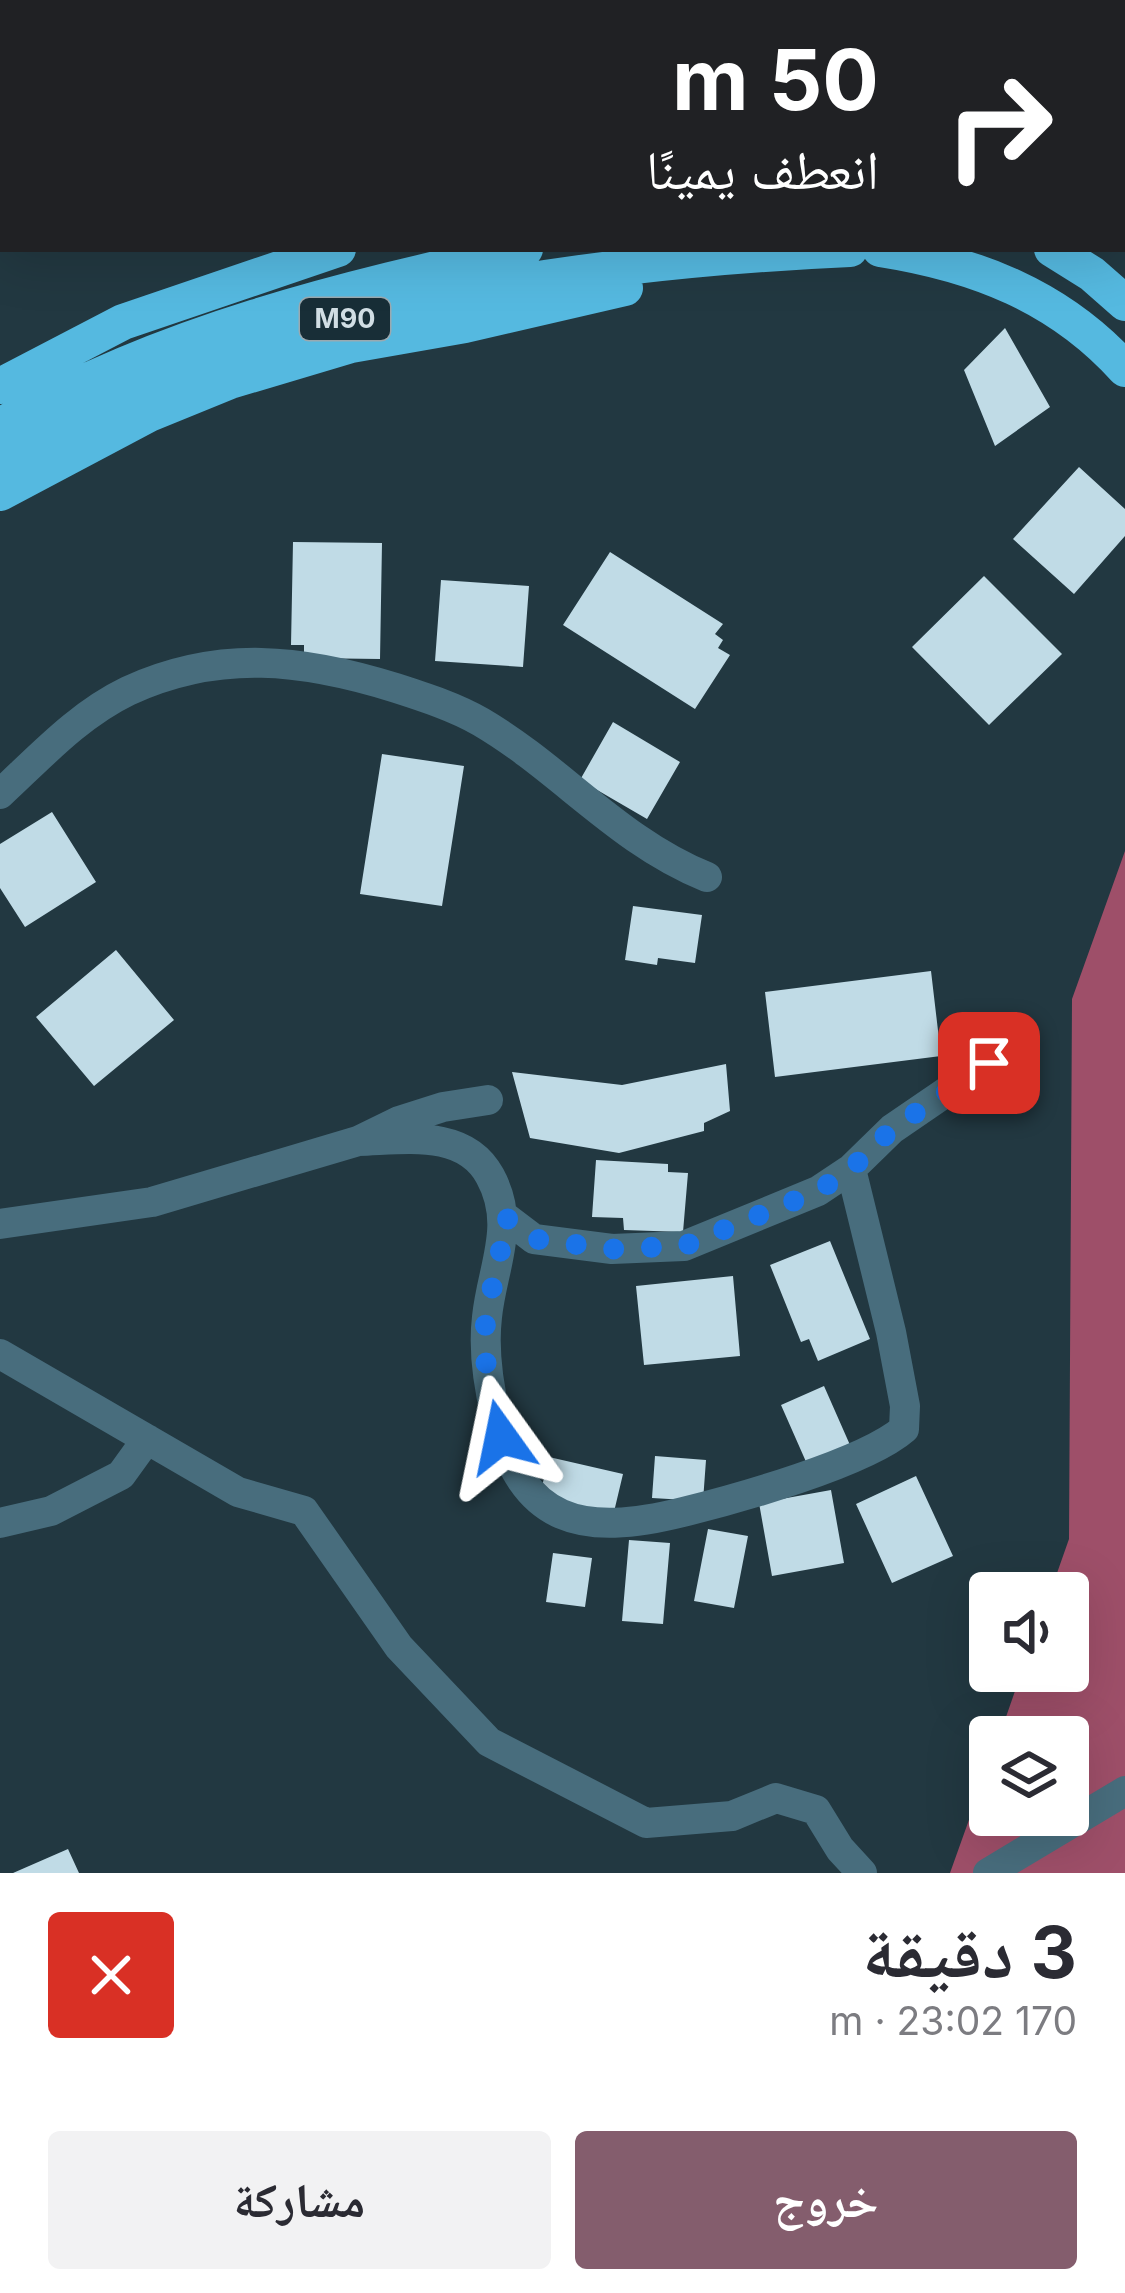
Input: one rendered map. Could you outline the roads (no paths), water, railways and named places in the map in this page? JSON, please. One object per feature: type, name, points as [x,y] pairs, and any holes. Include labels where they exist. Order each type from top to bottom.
[{"type":"highway","points":[[0,386],[123,322],[329,252]]},
{"type":"highway","name":"M90","points":[[0,426],[161,347],[303,301],[512,252]]},
{"type":"highway","name":"M90","points":[[0,458],[144,383],[294,331],[531,282],[809,252]]},
{"type":"highway","points":[[900,252],[941,258],[1004,280],[1053,306],[1100,341],[1125,369]]},
{"type":"highway","points":[[1057,252],[1125,303]]},
{"type":"highway","points":[[0,493],[149,414],[230,381],[350,345],[465,326],[591,297],[714,259]]},
{"type":"street","points":[[0,794],[75,724],[126,692],[183,671],[242,661],[302,663],[407,692],[482,722],[643,846],[706,877]]},
{"type":"street","points":[[505,1217],[534,1239],[612,1249],[684,1246],[818,1191],[851,1169],[892,1129],[1016,1045]]},
{"type":"street","points":[[0,1224],[152,1202],[358,1141],[399,1120],[488,1100]]},
{"type":"street","points":[[358,1141],[442,1139],[462,1148],[490,1175],[505,1217],[487,1315],[485,1357],[501,1437],[512,1467],[534,1498],[550,1510],[605,1522],[633,1521],[754,1492],[874,1448],[904,1429],[905,1406],[891,1332],[851,1169]]},
{"type":"street","points":[[0,1354],[238,1492],[304,1510],[399,1648],[489,1742],[646,1823],[732,1816],[776,1798],[815,1810],[862,1873]]},
{"type":"street","points":[[0,1523],[51,1511],[121,1475],[147,1438]]},
{"type":"street","points":[[988,1873],[1125,1791]]}]
